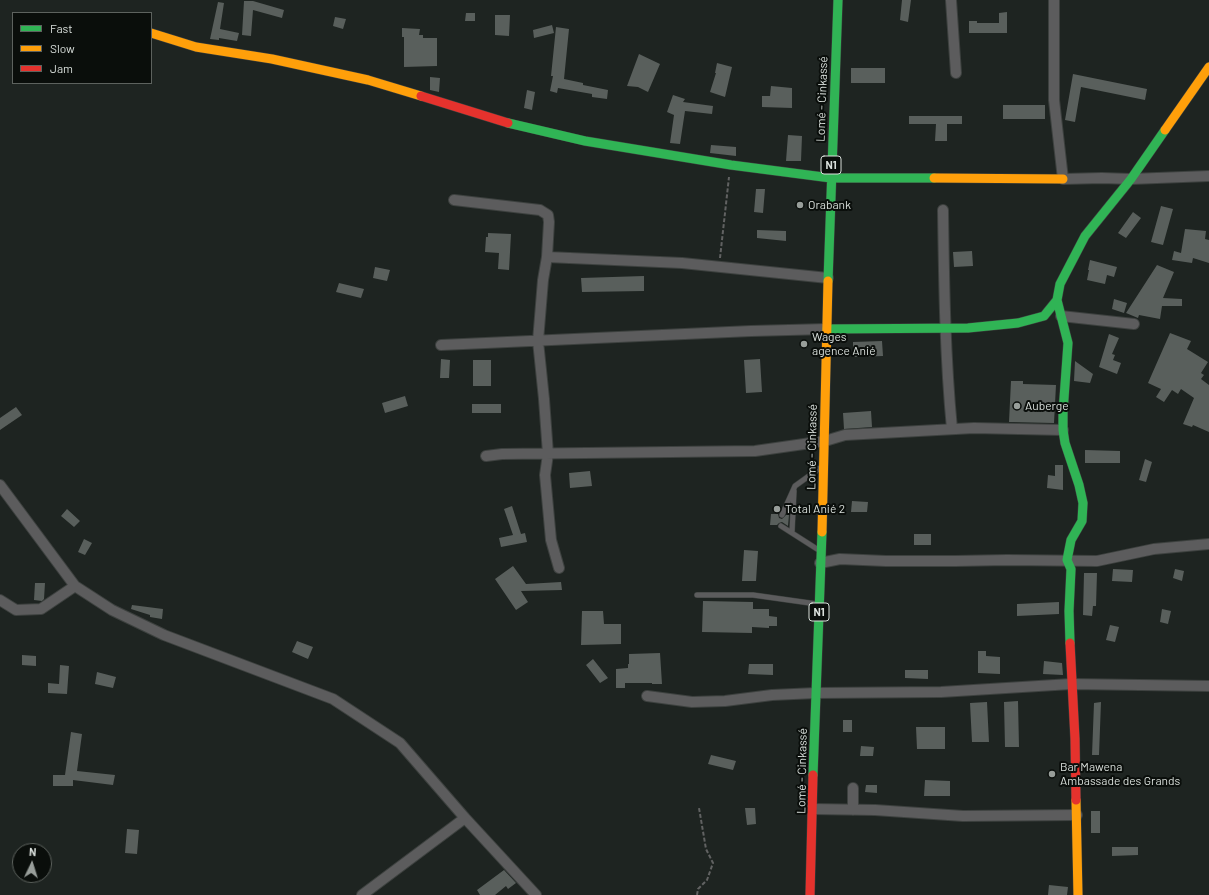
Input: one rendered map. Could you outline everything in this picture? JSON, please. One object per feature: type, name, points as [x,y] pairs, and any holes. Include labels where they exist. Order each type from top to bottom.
[{"type":"main road","name":"Lomé - Cinkassé","points":[[810,895],[820,552],[825,441],[831,178],[838,0]]},
{"type":"main road","points":[[152,33],[196,47],[272,58],[368,80],[509,123],[585,141],[731,165],[831,178],[1063,179]]},
{"type":"main road","points":[[1078,895],[1077,815],[1069,611],[1071,569],[1067,560],[1071,540],[1082,520],[1083,503],[1079,485],[1065,443],[1063,430],[1068,343],[1057,300],[1060,284],[1086,236],[1130,179],[1209,67]]},
{"type":"main road","points":[[827,329],[968,328],[1018,323],[1044,316],[1057,300]]},
{"type":"street","points":[[951,0],[956,73]]},
{"type":"street","points":[[1054,0],[1054,100],[1063,179],[1130,179],[1209,176]]},
{"type":"street","points":[[454,200],[540,210],[548,215],[547,257],[543,280],[538,341],[548,454],[545,475],[551,540],[559,568]]},
{"type":"street","points":[[943,210],[945,328],[948,391],[952,429]]},
{"type":"street","points":[[547,257],[682,263],[828,278]]},
{"type":"street","points":[[1061,316],[1134,324]]},
{"type":"street","points":[[441,345],[743,331],[827,329]]},
{"type":"street","points":[[486,456],[502,454],[755,450],[825,441],[845,435],[974,428],[1063,430]]},
{"type":"street","points":[[0,485],[74,586],[112,610],[164,635],[334,699],[400,743],[465,818],[536,895]]},
{"type":"street","points":[[820,563],[840,559],[955,562],[1007,560],[1097,561],[1154,549],[1209,544]]},
{"type":"street","points":[[0,600],[16,610],[41,609],[74,586]]},
{"type":"street","points":[[646,696],[692,702],[725,701],[772,695],[816,693],[941,692],[1071,684],[1209,686]]},
{"type":"street","points":[[853,788],[853,810]]},
{"type":"street","points":[[813,809],[963,816],[1077,815]]},
{"type":"street","points":[[362,895],[465,818]]},
{"type":"lane","points":[[782,515],[795,486],[824,465]]},
{"type":"lane","points":[[792,532],[795,486]]},
{"type":"lane","points":[[781,526],[820,552]]},
{"type":"lane","points":[[696,595],[753,595],[819,604]]},
{"type":"path","points":[[719,267],[731,165]]},
{"type":"path","points":[[697,895],[698,889],[707,880],[713,863],[706,848],[699,808]]},
{"type":"building","points":[[902,0],[911,0],[908,22],[900,20]]},
{"type":"building","points":[[244,1],[253,1],[284,10],[282,18],[253,10],[251,36],[242,35]]},
{"type":"building","points":[[218,2],[224,3],[220,29],[239,33],[237,41],[219,38],[219,40],[210,39]]},
{"type":"building","points":[[1007,12],[1007,33],[969,33],[969,21],[977,21],[977,23],[999,23],[999,13]]},
{"type":"building","points":[[466,13],[475,13],[475,21],[465,21]]},
{"type":"building","points":[[495,15],[510,15],[509,36],[495,35]]},
{"type":"building","points":[[335,17],[346,19],[343,29],[333,26]]},
{"type":"building","points":[[552,25],[554,33],[534,38],[533,30]]},
{"type":"building","points":[[556,27],[569,29],[564,79],[583,83],[583,85],[608,90],[607,99],[592,97],[592,94],[558,88],[557,93],[550,91],[553,76],[551,76]]},
{"type":"building","points":[[402,28],[420,29],[419,35],[423,35],[423,38],[437,38],[437,66],[404,67],[404,37],[402,37]]},
{"type":"building","points":[[639,54],[660,64],[648,92],[638,87],[627,86]]},
{"type":"building","points":[[717,63],[732,67],[725,97],[710,92],[716,73]]},
{"type":"building","points":[[851,68],[885,68],[885,83],[851,83]]},
{"type":"building","points":[[1073,74],[1147,89],[1145,100],[1081,87],[1075,122],[1065,120]]},
{"type":"building","points":[[430,77],[440,78],[439,92],[430,90]]},
{"type":"building","points":[[771,86],[792,88],[792,108],[762,107],[762,96],[770,96]]},
{"type":"building","points":[[527,90],[535,92],[532,110],[524,108]]},
{"type":"building","points":[[673,95],[685,99],[683,102],[713,106],[712,114],[685,111],[680,144],[670,143],[674,115],[667,112]]},
{"type":"building","points":[[1003,105],[1045,105],[1045,119],[1003,119]]},
{"type":"building","points":[[909,116],[962,116],[962,124],[947,124],[947,141],[935,141],[936,124],[909,124]]},
{"type":"building","points":[[788,135],[802,136],[801,161],[786,161]]},
{"type":"building","points":[[711,145],[736,147],[736,156],[710,153]]},
{"type":"building","points":[[756,189],[765,189],[763,213],[754,212]]},
{"type":"building","points":[[1161,206],[1173,209],[1163,245],[1151,242]]},
{"type":"building","points":[[1133,212],[1141,218],[1126,238],[1118,233]]},
{"type":"building","points":[[1185,229],[1206,231],[1205,239],[1209,240],[1209,263],[1193,258],[1192,263],[1172,260],[1174,251],[1181,253]]},
{"type":"building","points":[[757,230],[786,231],[786,241],[757,238]]},
{"type":"building","points":[[488,233],[511,234],[509,270],[498,269],[499,253],[485,252],[486,237],[488,237]]},
{"type":"building","points":[[972,251],[973,266],[954,267],[953,252]]},
{"type":"building","points":[[1090,260],[1117,267],[1114,277],[1107,275],[1105,284],[1087,280]]},
{"type":"building","points":[[1157,265],[1174,272],[1163,298],[1182,299],[1182,306],[1162,306],[1160,319],[1139,315],[1138,318],[1126,313]]},
{"type":"building","points":[[375,267],[390,270],[387,281],[373,278]]},
{"type":"building","points":[[644,276],[644,291],[582,292],[581,278]]},
{"type":"building","points":[[339,283],[364,289],[361,298],[336,292]]},
{"type":"building","points":[[1114,299],[1127,303],[1124,313],[1112,309]]},
{"type":"building","points":[[1170,333],[1191,341],[1187,349],[1208,362],[1201,373],[1204,375],[1201,379],[1209,385],[1209,432],[1193,425],[1192,427],[1183,424],[1194,398],[1181,389],[1178,394],[1172,390],[1164,402],[1156,397],[1161,389],[1148,383]]},
{"type":"building","points":[[1109,334],[1119,338],[1112,354],[1115,355],[1113,360],[1121,363],[1117,374],[1099,367]]},
{"type":"building","points":[[882,341],[883,356],[853,357],[853,342]]},
{"type":"building","points":[[441,359],[450,360],[449,378],[440,378]]},
{"type":"building","points":[[760,359],[762,392],[746,393],[744,360]]},
{"type":"building","points":[[473,360],[491,360],[491,386],[473,386]]},
{"type":"building","points":[[1075,361],[1093,374],[1090,383],[1074,381]]},
{"type":"building","points":[[1011,381],[1023,381],[1023,384],[1056,385],[1054,423],[1009,422]]},
{"type":"building","points":[[405,396],[408,406],[385,413],[382,403]]},
{"type":"building","points":[[472,404],[501,404],[501,413],[472,413]]},
{"type":"building","points":[[16,407],[22,415],[0,430],[0,418]]},
{"type":"building","points":[[871,411],[872,427],[844,429],[843,413]]},
{"type":"building","points":[[1085,450],[1120,451],[1120,463],[1085,463]]},
{"type":"building","points":[[1145,459],[1152,462],[1146,482],[1139,480]]},
{"type":"building","points":[[1055,465],[1063,465],[1063,490],[1047,488],[1048,475],[1055,476]]},
{"type":"building","points":[[590,471],[592,486],[570,488],[569,473]]},
{"type":"building","points":[[852,501],[868,502],[867,512],[851,512]]},
{"type":"building","points":[[512,506],[521,534],[525,533],[527,542],[501,547],[499,538],[513,535],[504,509]]},
{"type":"building","points":[[67,509],[80,521],[74,527],[61,516]]},
{"type":"building","points":[[771,514],[778,514],[779,518],[782,519],[786,515],[789,515],[788,526],[782,522],[777,525],[770,525]]},
{"type":"building","points":[[914,534],[931,534],[931,545],[914,545]]},
{"type":"building","points":[[84,539],[92,543],[85,555],[78,552]]},
{"type":"building","points":[[744,550],[758,551],[756,581],[742,581]]},
{"type":"building","points":[[513,566],[526,584],[561,582],[562,590],[521,591],[528,602],[516,610],[495,579]]},
{"type":"building","points":[[1113,569],[1133,570],[1132,582],[1112,581]]},
{"type":"building","points":[[1175,569],[1184,571],[1182,581],[1173,578]]},
{"type":"building","points":[[1084,573],[1097,573],[1096,606],[1093,606],[1092,616],[1083,615]]},
{"type":"building","points":[[35,583],[45,583],[44,599],[42,601],[34,600]]},
{"type":"building","points":[[703,601],[753,602],[753,609],[769,609],[769,616],[777,617],[777,626],[769,626],[769,628],[752,627],[752,633],[702,632]]},
{"type":"building","points":[[1059,602],[1059,614],[1017,616],[1017,604]]},
{"type":"building","points":[[132,605],[163,609],[162,619],[150,617],[150,615],[131,609]]},
{"type":"building","points":[[1162,609],[1171,611],[1168,624],[1160,622]]},
{"type":"building","points":[[582,611],[603,611],[604,624],[621,624],[621,644],[581,645]]},
{"type":"building","points":[[1110,625],[1119,627],[1115,642],[1106,640]]},
{"type":"building","points":[[297,641],[313,647],[308,659],[292,652]]},
{"type":"building","points":[[978,651],[986,651],[986,656],[1000,657],[1000,674],[978,673]]},
{"type":"building","points":[[660,653],[662,684],[625,683],[625,688],[616,688],[616,669],[628,668],[629,654]]},
{"type":"building","points":[[22,655],[36,656],[36,666],[22,665]]},
{"type":"building","points":[[593,659],[608,678],[600,683],[586,665]]},
{"type":"building","points":[[1044,661],[1062,663],[1063,675],[1043,674]]},
{"type":"building","points":[[749,664],[773,664],[773,675],[748,674]]},
{"type":"building","points":[[60,665],[69,666],[67,694],[48,693],[48,683],[59,684]]},
{"type":"building","points":[[905,670],[928,670],[928,679],[905,678]]},
{"type":"building","points":[[97,672],[116,677],[113,688],[95,684]]},
{"type":"building","points":[[1018,701],[1019,747],[1005,747],[1004,702]]},
{"type":"building","points":[[987,702],[989,742],[972,742],[970,703]]},
{"type":"building","points":[[1101,702],[1099,755],[1092,755],[1094,703]]},
{"type":"building","points":[[843,720],[852,720],[852,732],[843,732]]},
{"type":"building","points":[[916,727],[945,727],[945,749],[917,749]]},
{"type":"building","points":[[71,732],[82,734],[77,771],[115,775],[113,785],[73,780],[73,786],[53,786],[53,775],[65,775]]},
{"type":"building","points":[[861,746],[874,747],[873,756],[860,756]]},
{"type":"building","points":[[711,755],[736,761],[733,770],[708,764]]},
{"type":"building","points":[[925,780],[950,781],[950,796],[924,796]]},
{"type":"building","points":[[866,785],[877,785],[877,793],[865,792]]},
{"type":"building","points":[[745,808],[755,808],[756,824],[747,825]]},
{"type":"building","points":[[1091,811],[1100,811],[1100,833],[1091,833]]},
{"type":"building","points":[[127,829],[139,830],[137,854],[125,853]]},
{"type":"building","points":[[1112,847],[1138,847],[1138,855],[1112,856]]},
{"type":"building","points":[[504,870],[516,883],[508,889],[506,886],[495,895],[480,895],[477,890]]},
{"type":"building","points":[[1049,885],[1068,887],[1067,895],[1048,895]]},
{"type":"traffic: fast","points":[[828,281],[838,0]]},
{"type":"traffic: fast","points":[[508,123],[585,141],[731,165],[831,178],[934,178]]},
{"type":"traffic: fast","points":[[827,329],[968,328],[1018,323],[1044,316],[1057,300],[1060,284],[1085,236],[1131,179],[1165,130]]},
{"type":"traffic: fast","points":[[1057,300],[1068,343],[1063,430],[1065,443],[1079,485],[1083,503],[1082,521],[1071,540],[1067,560],[1071,569],[1069,611],[1070,643]]},
{"type":"traffic: fast","points":[[813,775],[822,532]]},
{"type":"traffic: slow","points":[[152,33],[196,47],[272,59],[368,80],[421,96]]},
{"type":"traffic: slow","points":[[1165,130],[1209,67]]},
{"type":"traffic: slow","points":[[934,178],[1063,179]]},
{"type":"traffic: slow","points":[[822,532],[828,281]]},
{"type":"traffic: slow","points":[[1076,800],[1078,895]]},
{"type":"traffic: jam","points":[[421,96],[508,123]]},
{"type":"traffic: jam","points":[[1070,643],[1075,739],[1076,800]]},
{"type":"traffic: jam","points":[[810,895],[813,775]]},
{"type":"place","name":"Orabank","points":[[800,205]]},
{"type":"place","name":"Wages agence Anié","points":[[804,344]]},
{"type":"place","name":"Auberge","points":[[1017,406]]},
{"type":"place","name":"Total Anié 2","points":[[777,509]]},
{"type":"place","name":"Bar Mawena Ambassade des Grands","points":[[1052,774]]}]
